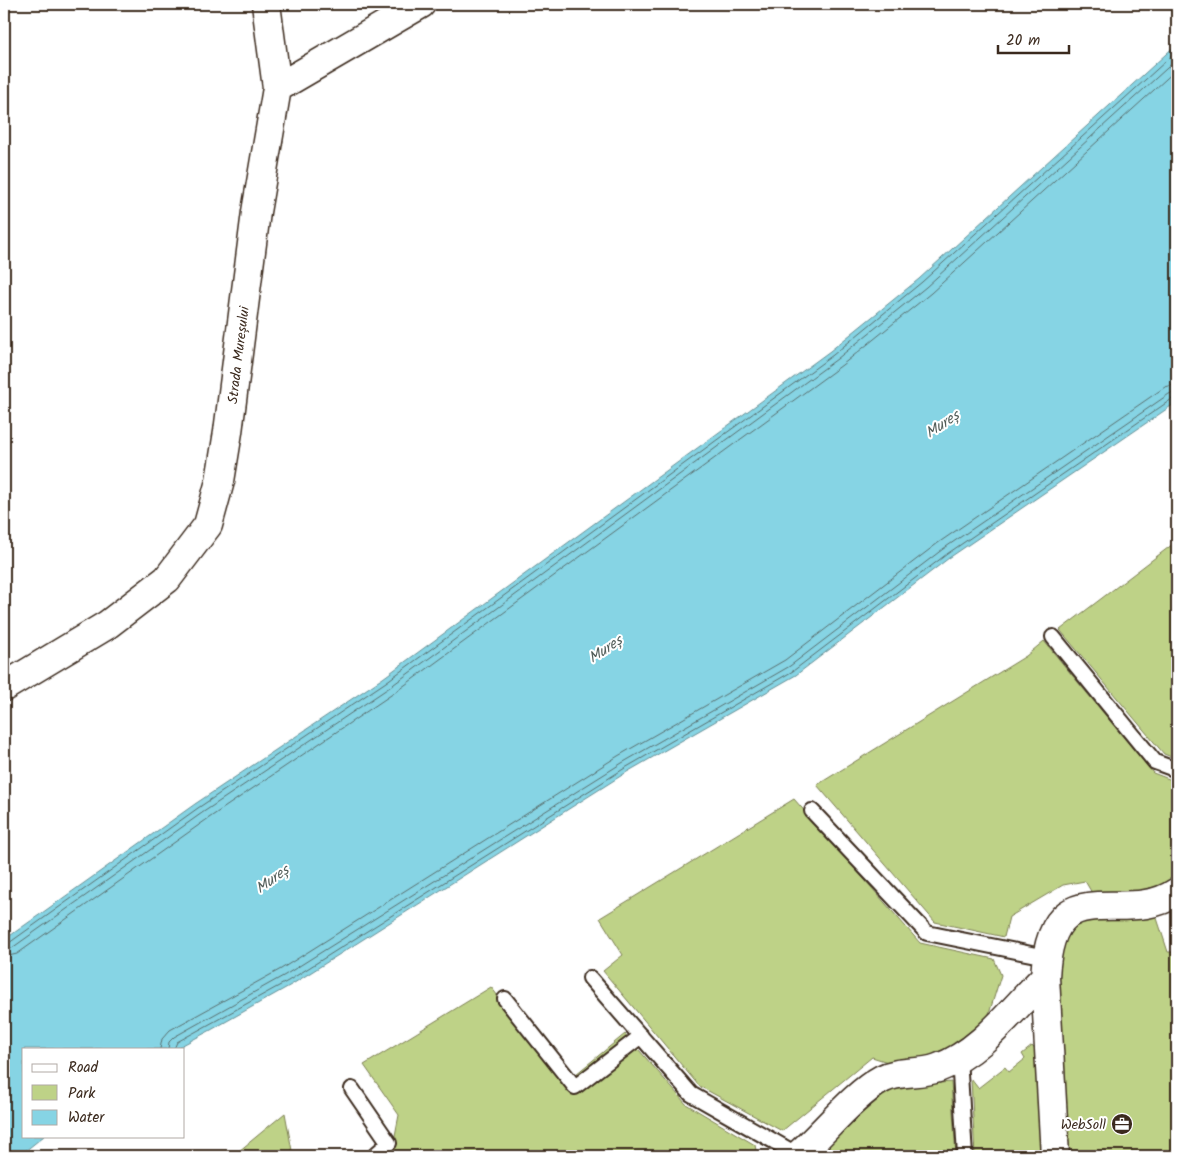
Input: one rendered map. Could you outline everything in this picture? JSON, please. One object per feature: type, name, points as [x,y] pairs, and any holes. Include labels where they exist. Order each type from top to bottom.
[{"type":"street","name":"Strada Mureșului","points":[[4,687],[107,625],[167,578],[208,526],[220,481],[227,442],[256,212],[277,88],[266,4]]},
{"type":"street","points":[[277,88],[421,4]]},
{"type":"street","points":[[1055,1156],[1045,967],[1051,933],[1064,917],[1083,907],[1151,903],[1167,899],[1177,892]]},
{"type":"street","points":[[797,1156],[868,1088],[882,1078],[897,1074],[922,1073],[939,1068],[959,1057],[990,1032],[1045,967]]},
{"type":"lane","points":[[1053,638],[1155,762],[1177,770]]},
{"type":"lane","points":[[812,811],[928,933],[1045,967]]},
{"type":"lane","points":[[590,978],[691,1094],[797,1156]]},
{"type":"lane","points":[[505,999],[575,1088],[641,1036]]},
{"type":"lane","points":[[959,1057],[965,1156]]},
{"type":"lane","points":[[352,1089],[388,1142],[376,1154],[378,1156]]},
{"type":"green space","points":[[1177,541],[1177,759],[1164,754],[1060,630]]},
{"type":"green space","points":[[1044,641],[1153,773],[1177,782],[1177,876],[1161,889],[1131,895],[1092,893],[1085,881],[1063,885],[1009,917],[1004,937],[935,922],[817,785],[1026,656]]},
{"type":"green space","points":[[794,799],[920,943],[994,959],[1001,975],[988,1017],[937,1058],[897,1065],[872,1057],[782,1131],[699,1086],[603,971],[623,955],[600,918]]},
{"type":"green space","points":[[1155,912],[1168,952],[1177,952],[1177,1156],[1066,1156],[1055,961],[1070,927],[1085,917]]},
{"type":"green space","points":[[491,987],[565,1083],[625,1034],[686,1104],[755,1145],[757,1156],[396,1156],[392,1151],[399,1115],[364,1065]]},
{"type":"green space","points":[[1032,1046],[1039,1054],[1044,1152],[1039,1156],[975,1156],[971,1079],[978,1088],[1005,1067],[1009,1072],[1025,1059],[1022,1054]]},
{"type":"green space","points":[[951,1082],[956,1156],[813,1156],[887,1092],[907,1086]]},
{"type":"green space","points":[[285,1113],[293,1156],[233,1156]]},
{"type":"water","name":"Mureș","points":[[1177,44],[1177,402],[949,558],[796,675],[627,772],[291,985],[211,1030],[177,1048],[22,1048],[22,1138],[42,1138],[19,1156],[4,1156],[4,940],[195,804],[383,678],[830,351],[919,279]]},
{"type":"place","name":"WebSoll","points":[[1122,1124]]}]
